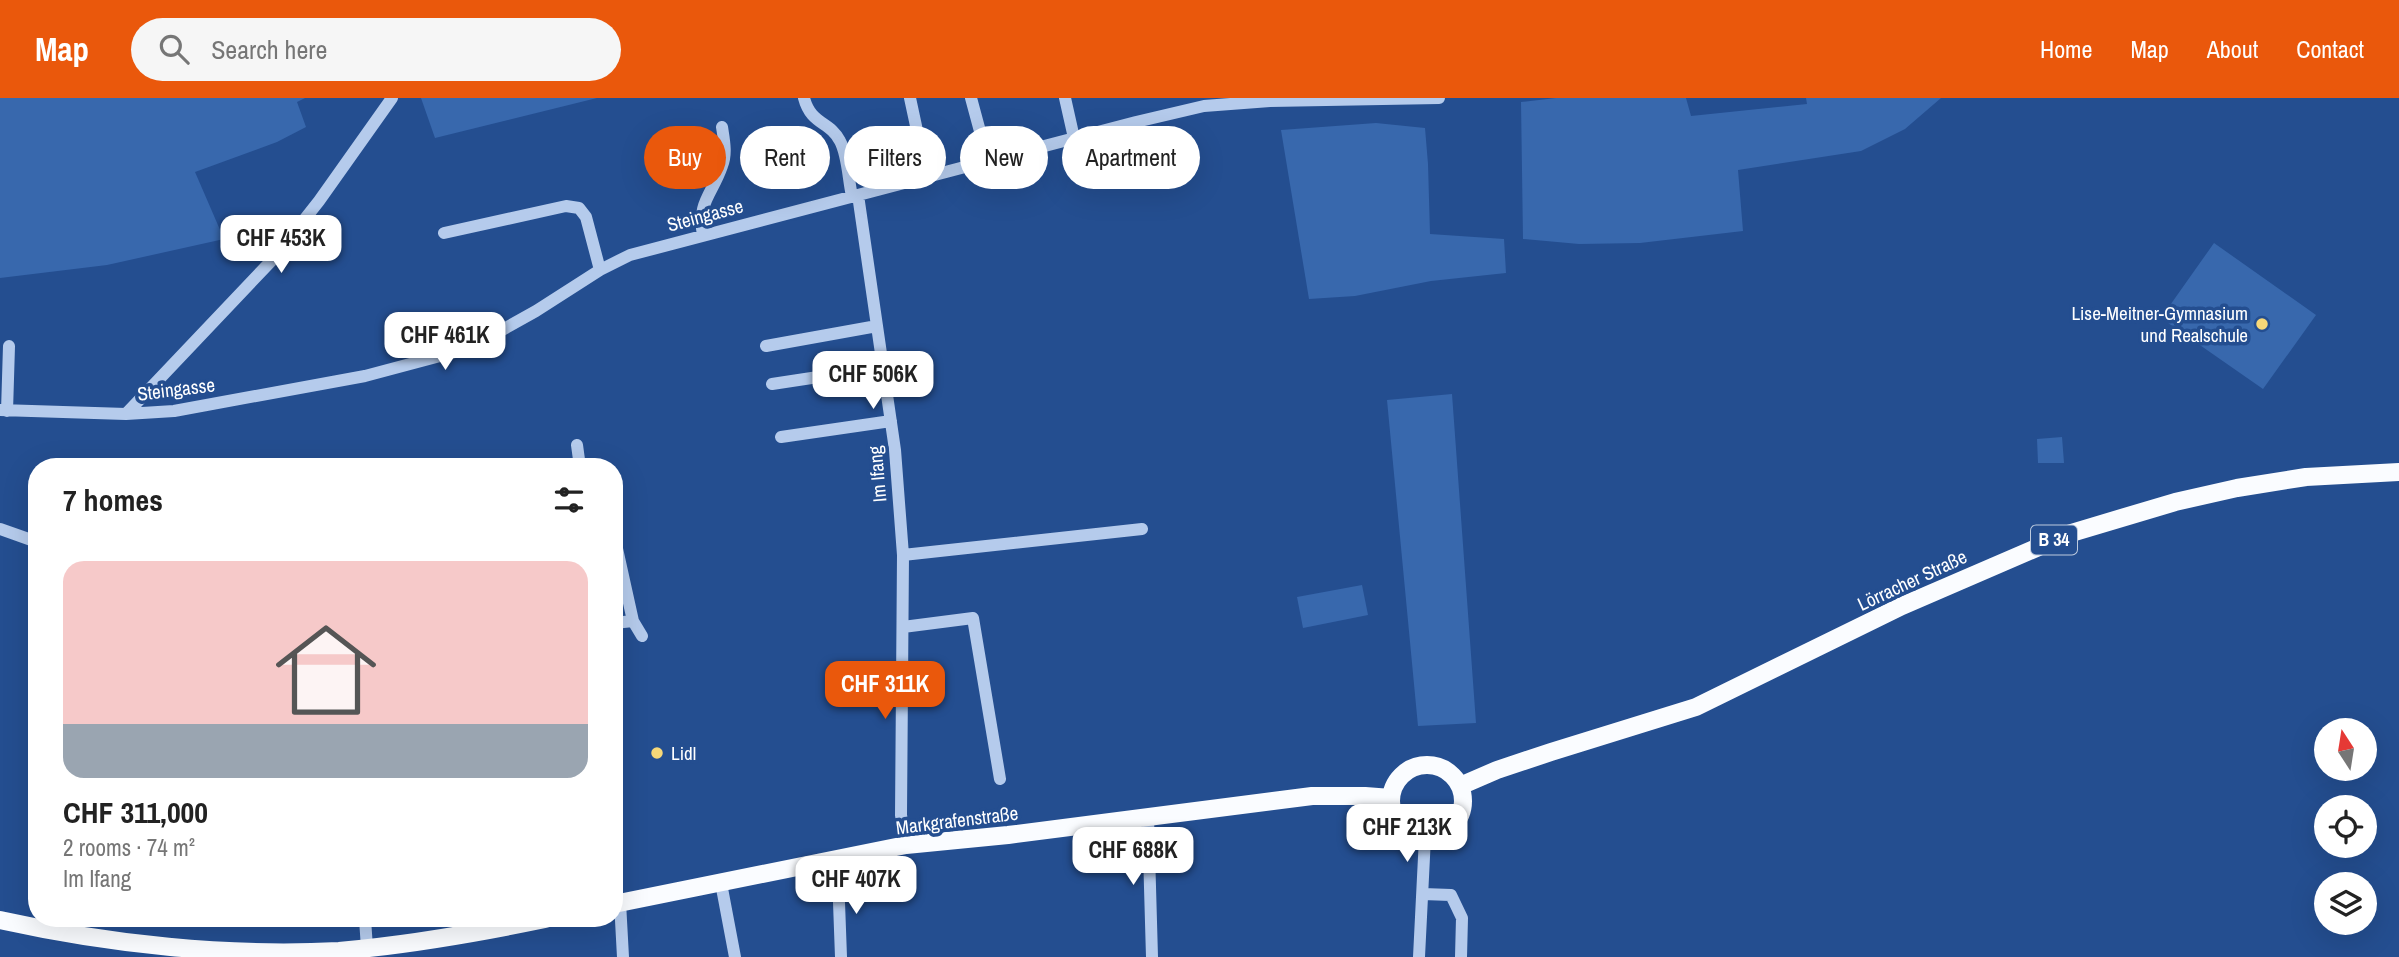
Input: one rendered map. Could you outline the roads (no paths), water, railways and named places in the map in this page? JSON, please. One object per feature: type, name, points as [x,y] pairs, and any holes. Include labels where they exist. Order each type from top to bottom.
[{"type":"main road","name":"Lörracher Straße","points":[[1460,786],[1552,751],[1696,707],[1902,606],[2071,533],[2153,508],[2237,488],[2306,477],[2399,472]]},
{"type":"main road","points":[[1426,765],[1446,771],[1460,786],[1463,804],[1456,821],[1443,833],[1425,836],[1414,834],[1404,829],[1396,820],[1391,798],[1398,779],[1406,771],[1426,765]]},
{"type":"main road","name":"Markgrafenstraße","points":[[623,902],[906,845],[1008,835],[1312,796],[1391,798]]},
{"type":"main road","points":[[0,920],[28,925]]},
{"type":"main road","points":[[36,927],[184,953],[276,953],[367,948],[506,927]]},
{"type":"street","name":"Steingasse","points":[[126,414],[274,258],[319,201],[392,98]]},
{"type":"street","name":"Im Ifang","points":[[804,98],[810,114],[841,143],[855,195],[884,367],[902,555],[901,816],[906,845]]},
{"type":"street","points":[[910,98],[916,126]]},
{"type":"street","points":[[971,98],[979,126]]},
{"type":"street","points":[[1065,98],[1071,126]]},
{"type":"street","name":"Steingasse","points":[[1123,126],[1204,106],[1270,101],[1439,98]]},
{"type":"street","points":[[703,235],[700,220],[712,189]]},
{"type":"street","name":"Steingasse","points":[[3,410],[126,414],[174,411],[365,376],[470,348],[536,311],[600,270],[630,255],[879,189]]},
{"type":"street","points":[[444,233],[566,206],[579,208],[586,217],[600,270]]},
{"type":"street","points":[[766,346],[877,326]]},
{"type":"street","points":[[3,410],[9,346]]},
{"type":"street","points":[[772,384],[884,367]]},
{"type":"street","points":[[781,437],[891,421]]},
{"type":"street","points":[[577,445],[579,458]]},
{"type":"street","points":[[902,555],[1142,528]]},
{"type":"street","points":[[0,529],[28,539]]},
{"type":"street","points":[[623,576],[633,621],[642,636]]},
{"type":"street","points":[[903,627],[973,618],[1000,779]]},
{"type":"street","points":[[623,622],[633,621]]},
{"type":"street","points":[[1148,817],[1152,957]]},
{"type":"street","points":[[1419,957],[1425,836]]},
{"type":"street","points":[[835,859],[841,957]]},
{"type":"street","points":[[721,883],[735,957]]},
{"type":"street","points":[[1423,894],[1451,895],[1462,918],[1461,957]]},
{"type":"street","points":[[366,927],[367,948]]},
{"type":"street","points":[[620,927],[623,957]]},
{"type":"place","name":"Lise-Meitner-Gymnasium und Realschule","points":[[2262,324]]},
{"type":"place","name":"Lidl","points":[[657,753]]}]
